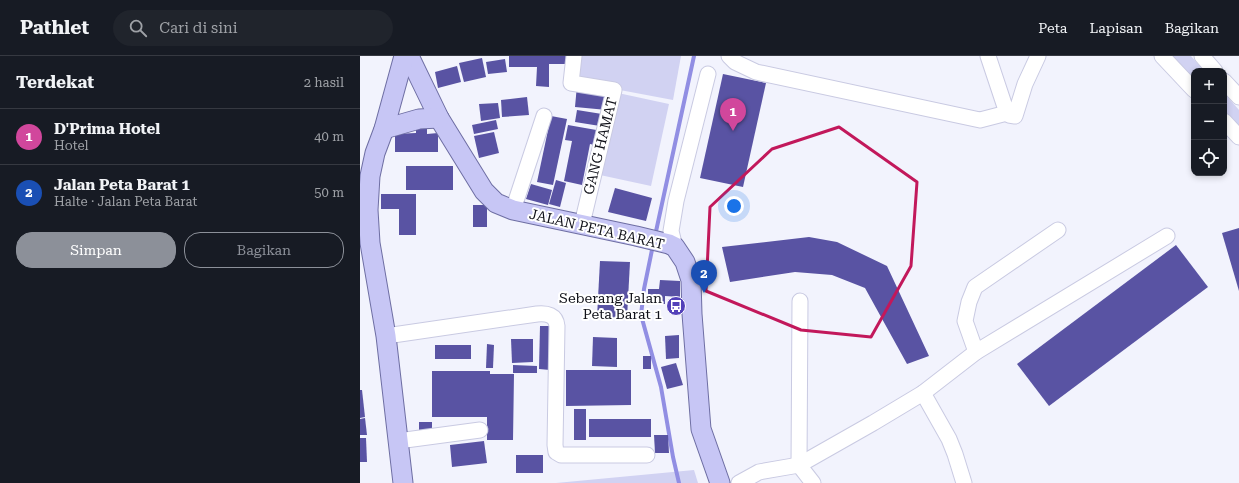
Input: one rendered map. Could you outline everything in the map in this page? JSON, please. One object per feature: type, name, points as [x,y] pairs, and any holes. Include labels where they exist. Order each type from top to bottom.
[{"type":"main road","points":[[403,483],[386,336],[370,243],[368,210],[370,176],[375,153],[384,129],[404,56]]},
{"type":"main road","name":"JALAN PETA BARAT","points":[[409,56],[439,118],[484,190],[496,203],[513,210],[636,236],[672,246],[685,262],[691,280],[692,314],[701,429],[720,483]]},
{"type":"main road","points":[[384,129],[420,119],[439,118]]},
{"type":"street","name":"GANG HAMAT","points":[[574,56],[571,83],[614,90],[582,224]]},
{"type":"street","points":[[729,56],[735,62],[756,72],[980,120],[1007,113],[1015,116],[1025,84],[1038,56]]},
{"type":"street","points":[[988,56],[1007,113]]},
{"type":"street","points":[[1162,56],[1191,87]]},
{"type":"street","points":[[1202,56],[1212,68]]},
{"type":"street","points":[[672,246],[671,231],[676,201],[708,74]]},
{"type":"street","points":[[1227,84],[1239,97]]},
{"type":"street","points":[[513,210],[544,116]]},
{"type":"street","points":[[1227,124],[1239,137]]},
{"type":"street","points":[[976,352],[965,321],[968,302],[975,286],[1058,230]]},
{"type":"street","points":[[739,483],[759,472],[799,465],[923,393],[976,352],[1167,236]]},
{"type":"street","points":[[800,301],[799,465],[813,483]]},
{"type":"street","points":[[386,336],[537,314],[552,316],[556,320],[557,326],[556,452],[561,455],[647,455]]},
{"type":"street","points":[[923,393],[949,439],[964,483]]},
{"type":"street","points":[[398,440],[480,430]]},
{"type":"highlighted area","points":[[839,127],[917,182],[911,266],[871,337],[801,330],[706,291],[710,207],[772,149]]},
{"type":"shaded area","points":[[576,56],[681,56],[673,100],[572,81]]},
{"type":"shaded area","points":[[1173,56],[1191,56],[1201,68],[1191,68],[1191,76]]},
{"type":"shaded area","points":[[618,93],[669,104],[651,186],[600,175]]},
{"type":"shaded area","points":[[1227,96],[1239,110],[1239,129],[1227,116]]},
{"type":"shaded area","points":[[694,470],[698,483],[556,483]]},
{"type":"building","points":[[509,56],[571,56],[571,64],[549,64],[549,87],[536,86],[537,67],[509,67]]},
{"type":"building","points":[[482,58],[486,77],[464,82],[459,63]]},
{"type":"building","points":[[505,59],[507,72],[488,74],[486,62]]},
{"type":"building","points":[[457,66],[461,82],[438,88],[435,72]]},
{"type":"building","points":[[723,74],[766,83],[743,187],[700,178]]},
{"type":"building","points":[[577,85],[610,89],[607,110],[575,107]]},
{"type":"building","points":[[527,97],[529,115],[502,117],[501,100]]},
{"type":"building","points":[[498,103],[500,118],[481,121],[479,104]]},
{"type":"building","points":[[577,110],[602,114],[600,126],[575,122]]},
{"type":"building","points":[[551,116],[567,119],[553,185],[537,182]]},
{"type":"building","points":[[496,120],[498,129],[474,134],[472,125]]},
{"type":"building","points":[[416,125],[427,125],[427,134],[438,133],[438,152],[395,152],[395,134],[416,133]]},
{"type":"building","points":[[568,125],[602,131],[599,146],[590,144],[582,185],[564,181],[572,141],[565,140]]},
{"type":"building","points":[[494,132],[499,153],[479,158],[474,136]]},
{"type":"building","points":[[406,166],[453,166],[453,190],[406,190]]},
{"type":"building","points":[[556,180],[566,183],[560,207],[549,204]]},
{"type":"building","points":[[531,184],[552,190],[548,205],[526,199]]},
{"type":"building","points":[[615,188],[652,198],[646,221],[608,212]]},
{"type":"building","points":[[381,194],[416,194],[416,235],[399,235],[399,209],[381,209]]},
{"type":"building","points":[[473,205],[487,205],[487,227],[473,227]]},
{"type":"building","points":[[1239,228],[1239,291],[1222,233]]},
{"type":"building","points":[[809,237],[837,242],[887,266],[929,356],[907,364],[865,288],[832,275],[795,272],[730,282],[722,247]]},
{"type":"building","points":[[1176,245],[1208,287],[1049,406],[1017,364]]},
{"type":"building","points":[[600,261],[630,262],[627,318],[597,317]]},
{"type":"building","points":[[660,280],[680,281],[680,297],[665,296],[665,304],[648,304],[648,289],[659,289]]},
{"type":"building","points":[[540,326],[551,326],[550,370],[539,369]]},
{"type":"building","points":[[679,335],[679,358],[666,359],[665,336]]},
{"type":"building","points":[[593,337],[617,338],[617,367],[592,366]]},
{"type":"building","points":[[511,339],[533,339],[533,362],[512,363]]},
{"type":"building","points":[[487,344],[494,345],[493,368],[486,368]]},
{"type":"building","points":[[435,345],[471,345],[471,359],[435,359]]},
{"type":"building","points":[[643,356],[651,356],[651,369],[643,369]]},
{"type":"building","points":[[676,363],[683,385],[667,389],[661,367]]},
{"type":"building","points":[[513,365],[537,366],[537,373],[513,373]]},
{"type":"building","points":[[566,370],[631,370],[631,405],[566,406]]},
{"type":"building","points":[[432,371],[490,371],[490,374],[514,374],[513,440],[487,440],[487,417],[432,417]]},
{"type":"building","points":[[360,390],[362,390],[365,417],[360,418]]},
{"type":"building","points":[[574,409],[586,409],[586,440],[574,440]]},
{"type":"building","points":[[365,418],[367,435],[360,435],[360,419]]},
{"type":"building","points":[[589,419],[651,419],[651,437],[589,437]]},
{"type":"building","points":[[419,422],[432,422],[432,432],[419,432]]},
{"type":"building","points":[[654,435],[668,435],[669,453],[655,453]]},
{"type":"building","points":[[360,438],[366,438],[367,462],[360,462]]},
{"type":"building","points":[[484,441],[487,463],[452,467],[450,445]]},
{"type":"building","points":[[516,455],[543,455],[543,473],[516,473]]},
{"type":"waterway","points":[[655,236],[694,56]]},
{"type":"waterway","points":[[653,245],[644,289],[641,315],[661,387],[679,483]]},
{"type":"place","name":"D'Prima Hotel","points":[[733,131]]},
{"type":"place","name":"Jalan Peta Barat 1","points":[[704,293]]},
{"type":"place","name":"Seberang Jalan Peta Barat 1","points":[[676,306]]}]
